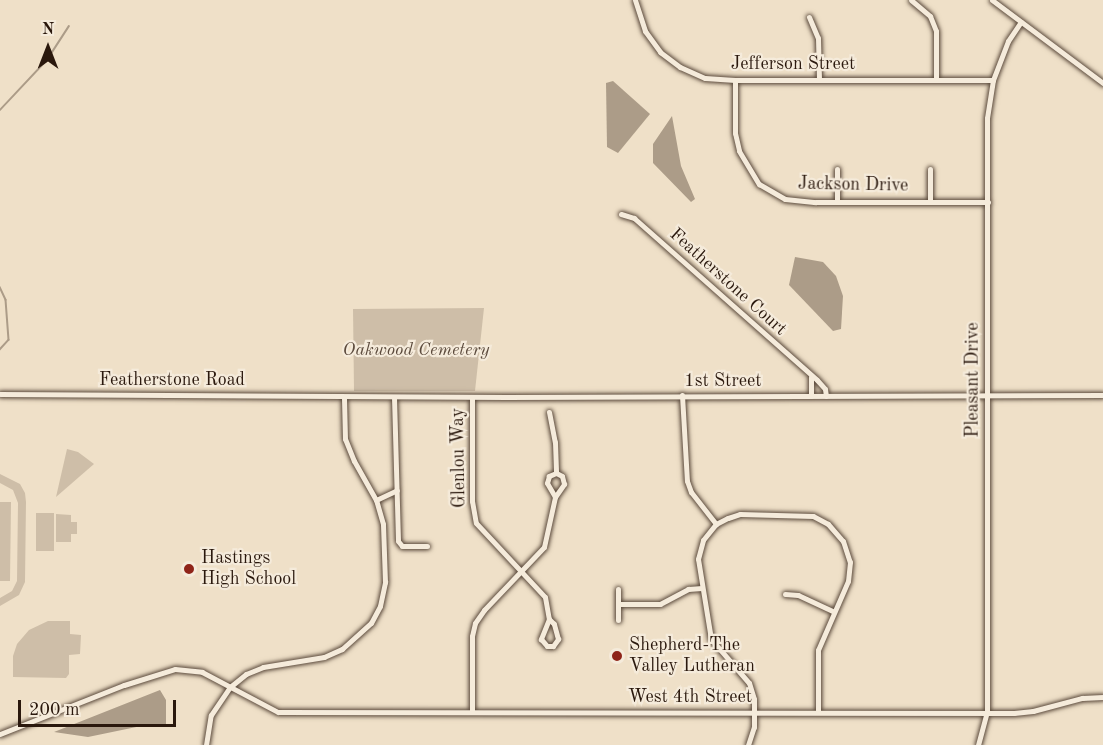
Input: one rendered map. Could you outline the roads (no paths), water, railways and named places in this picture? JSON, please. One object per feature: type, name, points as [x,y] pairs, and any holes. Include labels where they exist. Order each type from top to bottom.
[{"type":"street","name":"Jefferson Street","points":[[635,0],[645,31],[670,61],[705,78],[993,80]]},
{"type":"street","points":[[911,0],[930,16],[936,31],[936,79]]},
{"type":"street","points":[[992,0],[1103,83]]},
{"type":"street","points":[[809,17],[818,38],[819,80]]},
{"type":"street","name":"Pleasant Drive","points":[[978,745],[987,712],[987,118],[993,80],[1008,40],[1021,22]]},
{"type":"street","name":"Jackson Drive","points":[[735,80],[735,133],[738,152],[759,184],[785,199],[837,202],[988,202]]},
{"type":"street","points":[[837,169],[837,202]]},
{"type":"street","points":[[930,169],[930,202]]},
{"type":"street","name":"Featherstone Court","points":[[621,214],[634,218],[823,385],[826,396]]},
{"type":"street","points":[[811,396],[812,377]]},
{"type":"street","name":"Featherstone Road","points":[[0,394],[344,397]]},
{"type":"street","points":[[682,395],[687,481],[691,492],[716,524]]},
{"type":"street","name":"1st Street","points":[[344,397],[1103,395]]},
{"type":"street","points":[[206,745],[211,715],[230,687],[246,674],[263,666],[324,657],[342,649],[371,623],[380,606],[385,582],[383,524],[376,500],[354,461],[345,439],[344,397]]},
{"type":"street","points":[[394,397],[399,545],[427,546]]},
{"type":"street","name":"Glenlou Way","points":[[472,397],[473,512],[482,531],[545,597],[549,619],[554,624],[558,639],[553,646],[547,646],[542,642],[541,635],[549,619]]},
{"type":"street","points":[[472,712],[474,627],[484,610],[544,547],[555,497],[564,480],[556,473],[555,442],[549,412]]},
{"type":"street","points":[[555,497],[547,483],[549,476],[556,473]]},
{"type":"street","points":[[376,500],[397,490]]},
{"type":"street","points":[[748,745],[754,727],[754,699],[749,683],[711,639],[702,588],[698,558],[703,540],[716,524],[740,514],[813,516],[828,524],[843,541],[850,562],[848,581],[818,650],[818,711]]},
{"type":"street","points":[[618,604],[660,604],[688,589],[702,588]]},
{"type":"street","points":[[618,589],[618,620]]},
{"type":"street","points":[[785,594],[798,595],[833,611]]},
{"type":"street","points":[[0,734],[164,670],[188,669],[202,672],[230,687]]},
{"type":"street","name":"West 4th Street","points":[[230,687],[276,711],[987,712],[1033,711],[1082,698],[1103,697]]},
{"type":"waterway","points":[[0,110],[47,60],[69,26]]},
{"type":"waterway","points":[[0,287],[6,300],[9,340],[0,350]]},
{"type":"place","name":"Hastings High School","points":[[189,569]]},
{"type":"place","name":"Shepherd-The Valley Lutheran","points":[[617,656]]},
{"type":"park label","name":"Oakwood Cemetery","points":[[416,350]]}]
